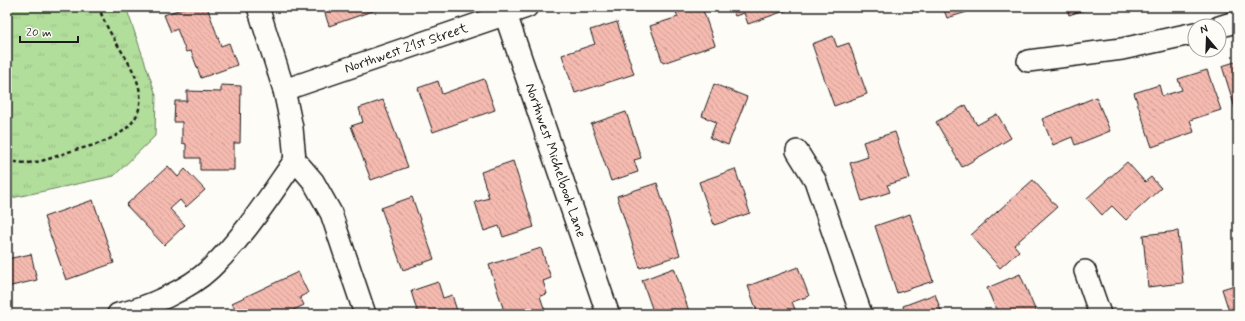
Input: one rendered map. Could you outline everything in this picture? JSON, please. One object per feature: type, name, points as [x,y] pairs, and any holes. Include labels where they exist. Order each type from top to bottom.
[{"type":"street","points":[[258,7],[284,90],[292,128],[295,160],[313,181],[331,213],[365,314]]},
{"type":"street","name":"Northwest 21st Street","points":[[284,90],[504,11],[527,7]]},
{"type":"street","name":"Northwest Michelbook Lane","points":[[504,11],[608,314]]},
{"type":"street","points":[[1227,25],[1238,22]]},
{"type":"street","points":[[1028,61],[1122,49],[1187,35]]},
{"type":"street","points":[[797,151],[815,180],[861,314]]},
{"type":"street","points":[[118,314],[168,297],[210,269],[249,225],[295,160]]},
{"type":"street","points":[[1086,271],[1100,314]]},
{"type":"path","points":[[7,160],[22,164],[48,160],[75,150],[101,144],[122,134],[134,122],[140,109],[140,89],[133,71],[103,22],[99,7]]},
{"type":"green space","points":[[7,7],[126,7],[156,95],[155,136],[114,176],[7,199]]},
{"type":"building","points":[[186,7],[207,7],[221,46],[229,43],[237,65],[201,78],[191,51],[186,52],[177,29],[171,32],[164,15]]},
{"type":"building","points":[[323,7],[377,7],[378,9],[329,26]]},
{"type":"building","points":[[674,7],[702,7],[715,45],[663,63],[650,26],[678,17]]},
{"type":"building","points":[[731,7],[790,7],[790,9],[748,24],[744,13],[735,16]]},
{"type":"building","points":[[943,7],[965,7],[967,12],[947,18]]},
{"type":"building","points":[[1066,7],[1093,7],[1069,15]]},
{"type":"building","points":[[617,22],[634,74],[575,93],[562,55],[595,44],[590,30]]},
{"type":"building","points":[[833,36],[837,47],[849,43],[867,94],[834,106],[812,44]]},
{"type":"building","points":[[1238,61],[1238,107],[1235,108],[1222,66]]},
{"type":"building","points":[[1207,70],[1221,110],[1190,120],[1194,132],[1152,147],[1134,93],[1159,85],[1162,96],[1182,90],[1178,79]]},
{"type":"building","points":[[484,79],[495,110],[433,132],[418,88],[438,81],[442,94]]},
{"type":"building","points":[[714,84],[747,97],[728,145],[710,138],[716,122],[702,116]]},
{"type":"building","points":[[221,85],[241,86],[240,143],[234,143],[234,170],[200,170],[200,158],[186,158],[186,144],[182,143],[182,122],[174,122],[175,101],[187,101],[187,91],[221,92]]},
{"type":"building","points":[[1096,97],[1110,131],[1075,145],[1072,137],[1053,145],[1042,119]]},
{"type":"building","points":[[383,100],[408,167],[371,180],[351,126],[363,122],[359,108]]},
{"type":"building","points":[[966,105],[977,125],[997,114],[1011,138],[962,167],[936,122]]},
{"type":"building","points":[[626,112],[641,158],[634,160],[638,172],[611,181],[591,124]]},
{"type":"building","points":[[895,132],[910,178],[887,185],[890,192],[862,201],[850,163],[868,157],[863,142]]},
{"type":"building","points":[[513,161],[534,227],[503,237],[499,226],[484,231],[475,202],[489,198],[481,172]]},
{"type":"building","points":[[1127,162],[1145,182],[1151,177],[1161,188],[1126,220],[1112,206],[1102,215],[1087,198]]},
{"type":"building","points":[[168,166],[178,177],[185,169],[205,190],[186,207],[180,200],[170,209],[185,225],[164,245],[126,205]]},
{"type":"building","points":[[735,169],[750,213],[714,225],[699,182]]},
{"type":"building","points":[[1033,180],[1057,207],[1014,245],[1019,251],[1000,268],[971,235]]},
{"type":"building","points":[[657,183],[680,255],[640,268],[617,196]]},
{"type":"building","points":[[412,197],[434,259],[403,270],[381,208]]},
{"type":"building","points":[[93,200],[114,263],[66,280],[44,217]]},
{"type":"building","points":[[910,214],[933,281],[897,293],[875,226]]},
{"type":"building","points":[[1178,231],[1183,283],[1148,287],[1143,235]]},
{"type":"building","points":[[541,248],[551,278],[543,281],[547,294],[540,296],[546,314],[505,314],[489,265]]},
{"type":"building","points":[[31,254],[37,280],[7,287],[7,259]]},
{"type":"building","points":[[798,267],[809,296],[792,302],[797,314],[758,314],[748,286]]},
{"type":"building","points":[[674,268],[690,314],[654,314],[642,280]]},
{"type":"building","points":[[298,272],[308,293],[300,297],[304,305],[285,314],[237,314],[232,303]]},
{"type":"building","points":[[1020,274],[1037,314],[998,314],[987,288]]},
{"type":"building","points":[[438,282],[443,298],[452,295],[458,314],[418,314],[411,291]]},
{"type":"building","points":[[1238,284],[1238,314],[1230,314],[1222,289]]},
{"type":"building","points":[[935,294],[942,314],[905,314],[903,306]]}]
